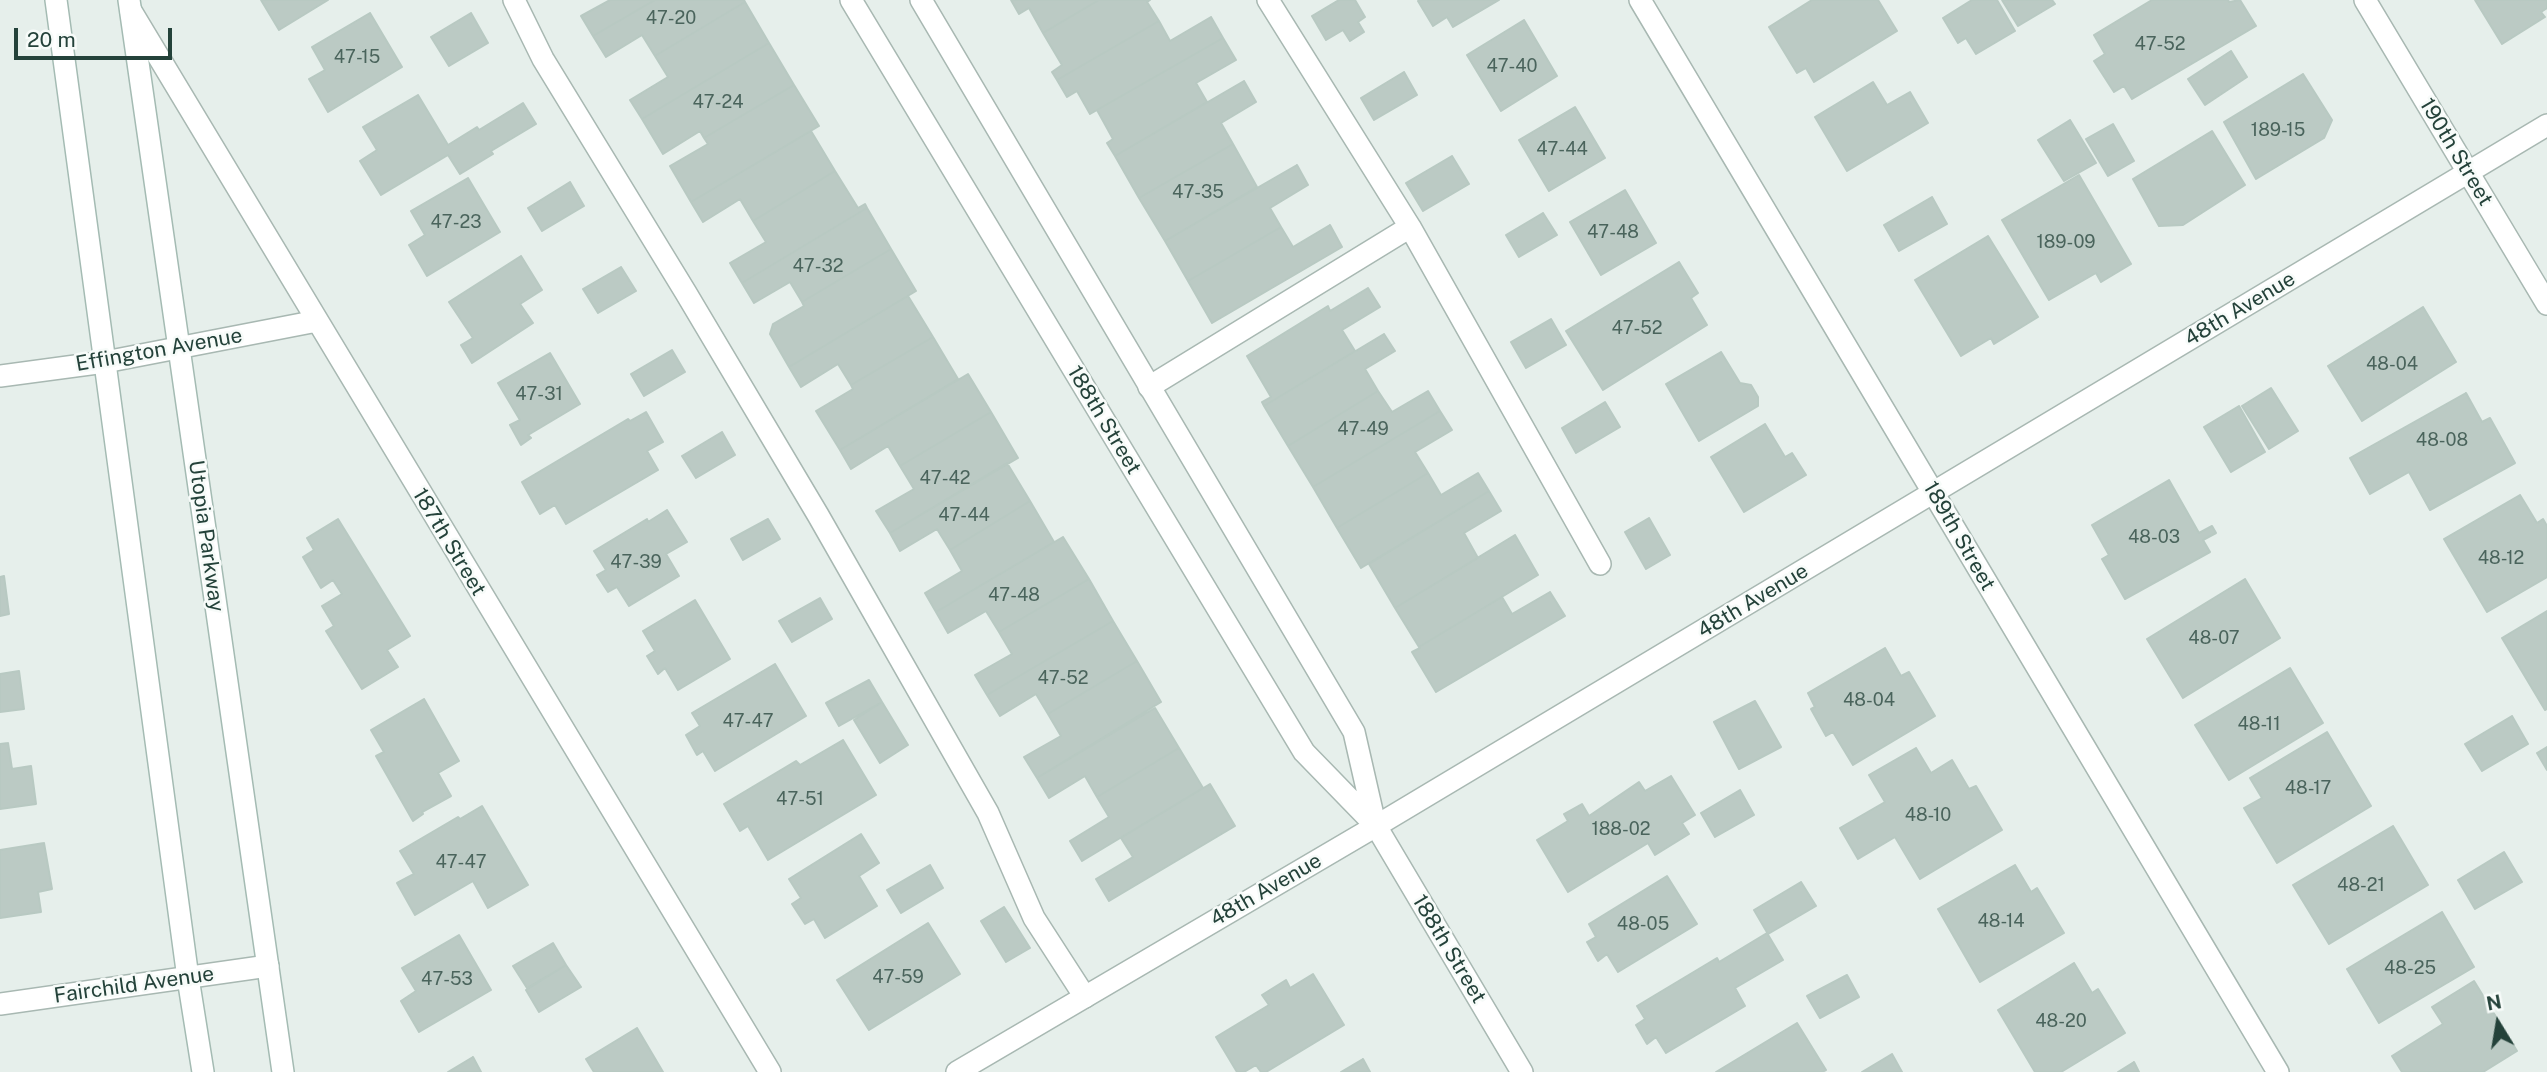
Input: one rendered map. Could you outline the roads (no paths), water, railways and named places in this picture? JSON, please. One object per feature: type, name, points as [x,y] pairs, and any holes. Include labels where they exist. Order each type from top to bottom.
[{"type":"street","points":[[56,0],[203,1072]]},
{"type":"street","points":[[514,0],[543,60],[686,293],[988,813],[1034,918],[1085,997]]},
{"type":"street","name":"188th Street","points":[[851,0],[1304,752],[1376,826],[1522,1072]]},
{"type":"street","name":"188th Street","points":[[921,0],[1354,732],[1376,826]]},
{"type":"street","points":[[1268,0],[1410,227],[1600,564]]},
{"type":"street","name":"189th Street","points":[[1640,0],[2278,1072]]},
{"type":"street","name":"190th Street","points":[[2365,0],[2547,304]]},
{"type":"street","name":"187th Street","points":[[130,5],[317,321],[770,1072]]},
{"type":"street","name":"Utopia Parkway","points":[[130,5],[283,1072]]},
{"type":"street","name":"48th Avenue","points":[[957,1072],[1376,826],[2547,125]]},
{"type":"street","points":[[1149,387],[1410,227]]},
{"type":"street","name":"Effington Avenue","points":[[0,376],[105,362],[317,321]]},
{"type":"street","name":"Fairchild Avenue","points":[[0,1004],[268,966]]}]
